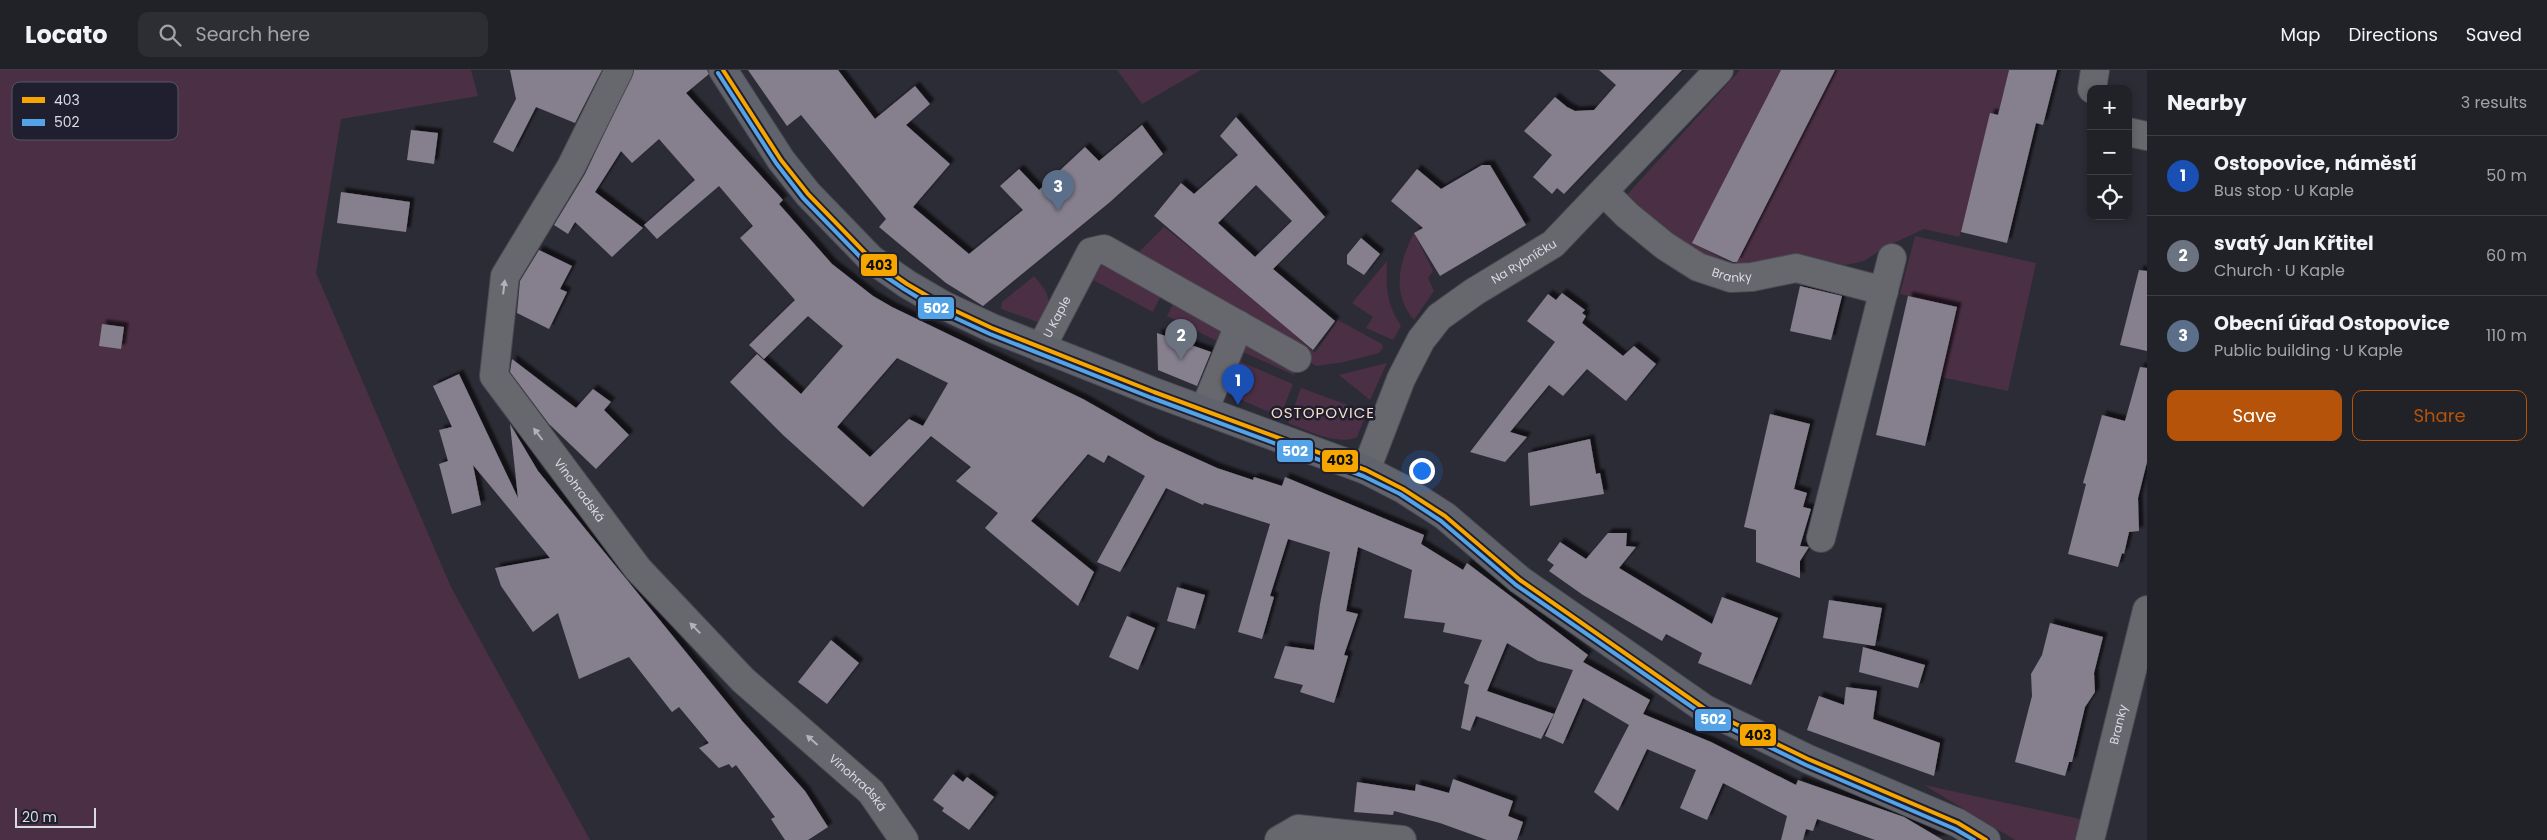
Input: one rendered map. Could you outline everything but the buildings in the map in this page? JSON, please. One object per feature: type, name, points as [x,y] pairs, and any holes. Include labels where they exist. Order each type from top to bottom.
[{"type":"street","name":"Vinohradská","points":[[619,70],[571,167],[505,276],[494,376],[638,569],[743,680],[871,792],[904,840]]},
{"type":"street","points":[[723,70],[782,160],[808,194],[871,259],[943,305],[1042,348]]},
{"type":"street","name":"Na Rybníčku","points":[[1366,470],[1401,379],[1421,340],[1439,317],[1474,292],[1553,244],[1719,70]]},
{"type":"street","points":[[2092,85],[2094,70]]},
{"type":"street","points":[[2132,133],[2147,136]]},
{"type":"street","name":"Branky","points":[[1604,192],[1627,215],[1665,246],[1698,267],[1731,278],[1752,277],[1796,268],[1884,291]]},
{"type":"street","name":"U Kaple","points":[[1297,358],[1111,251],[1096,250],[1090,252],[1042,348],[1366,470],[1403,489],[1445,516],[1520,580],[1706,709],[1808,759],[1958,823],[1986,840]]},
{"type":"street","points":[[1821,538],[1892,258]]},
{"type":"street","points":[[1210,396],[1239,325]]},
{"type":"street","name":"Branky","points":[[2090,840],[2147,610]]},
{"type":"street","points":[[1279,840],[1298,829],[1402,840]]},
{"type":"shaded area","points":[[0,70],[471,70],[478,96],[341,119],[316,273],[451,587],[590,840],[0,840]]},
{"type":"shaded area","points":[[1117,70],[1201,70],[1142,104]]},
{"type":"shaded area","points":[[1740,70],[1781,70],[1693,243],[1735,265],[1835,70],[2009,70],[1998,115],[1959,237],[1924,229],[1885,247],[1864,261],[1846,265],[1802,256],[1750,270],[1681,249],[1625,197]]},
{"type":"shaded area","points":[[1164,227],[1250,295],[1315,353],[1338,320],[1382,344],[1383,348],[1379,353],[1344,362],[1316,366],[1233,312],[1135,256]]},
{"type":"shaded area","points":[[1414,233],[1433,271],[1428,278],[1434,291],[1414,320],[1402,299],[1400,277],[1404,255]]},
{"type":"shaded area","points":[[1915,236],[2036,263],[2008,391],[1941,377],[1957,307],[1900,294]]},
{"type":"shaded area","points":[[1109,252],[1166,285],[1153,312],[1093,280]]},
{"type":"shaded area","points":[[1387,261],[1388,295],[1392,310],[1401,326],[1393,340],[1366,328],[1373,317],[1352,303]]},
{"type":"shaded area","points":[[1034,276],[1047,293],[1049,303],[1043,324],[1001,309],[1002,302]]},
{"type":"shaded area","points":[[1179,292],[1229,323],[1221,343],[1167,316]]},
{"type":"shaded area","points":[[1243,331],[1299,365],[1294,375],[1234,348]]},
{"type":"shaded area","points":[[1232,358],[1293,384],[1280,417],[1219,390]]},
{"type":"shaded area","points":[[1387,363],[1370,400],[1339,375]]},
{"type":"shaded area","points":[[1301,388],[1367,412],[1357,437],[1341,440],[1332,439],[1288,423]]},
{"type":"shaded area","points":[[1924,785],[2085,820],[2076,840],[2015,840]]},
{"type":"transit line","name":"403","points":[[723,70],[781,160],[808,194],[871,259],[907,284],[943,305],[992,328],[1154,392],[1366,470],[1403,489],[1445,516],[1520,580],[1705,709],[1808,759],[1958,823],[1986,840]]},
{"type":"transit line","name":"502","points":[[718,73],[776,163],[803,198],[867,264],[940,311],[990,334],[1152,398],[1363,476],[1400,494],[1441,521],[1516,585],[1702,714],[1806,765],[1955,829],[1974,840]]},
{"type":"place","name":"Obecní úřad Ostopovice","points":[[1058,211]]},
{"type":"place","name":"svatý Jan Křtitel","points":[[1181,360]]},
{"type":"place","name":"Ostopovice, náměstí","points":[[1238,405]]},
{"type":"district","name":"OSTOPOVICE","points":[[1323,413]]}]
